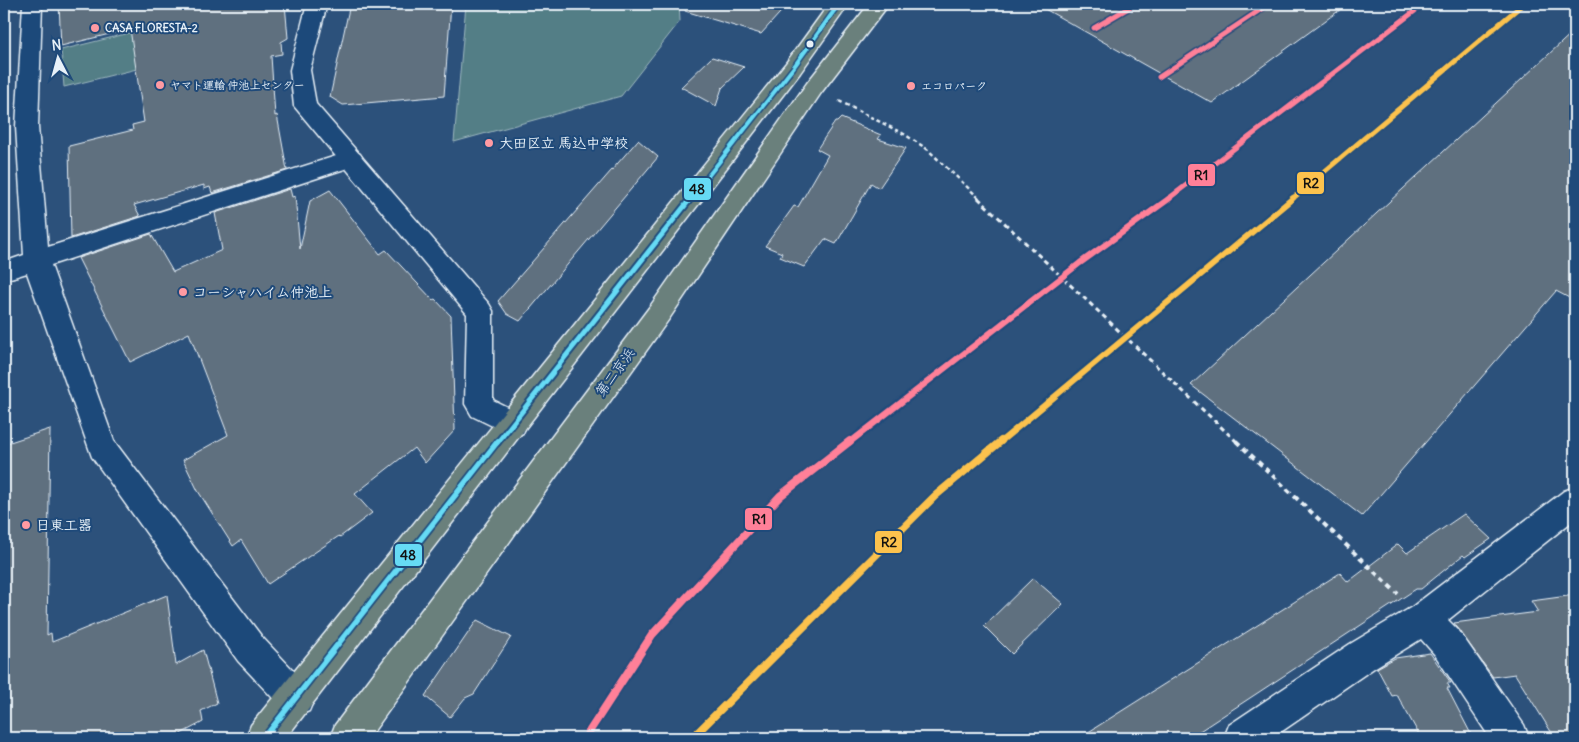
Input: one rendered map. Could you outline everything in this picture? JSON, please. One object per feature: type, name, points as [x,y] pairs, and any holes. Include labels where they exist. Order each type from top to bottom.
[{"type":"highway","points":[[264,738],[297,699],[793,68],[840,4]]},
{"type":"highway","name":"第二京浜","points":[[348,738],[660,312],[814,88],[879,4]]},
{"type":"street","points":[[32,4],[27,127],[37,261],[40,278],[102,448],[250,649],[297,699]]},
{"type":"street","points":[[317,4],[300,70],[305,106],[480,311],[479,404],[482,408],[513,424]]},
{"type":"street","points":[[4,271],[352,160]]},
{"type":"street","points":[[1242,738],[1362,656],[1414,608],[1575,502]]},
{"type":"street","points":[[1414,608],[1447,643],[1511,738]]},
{"type":"path","points":[[852,108],[904,134],[927,149],[1414,608]]},
{"type":"green space","points":[[466,4],[679,4],[680,21],[621,96],[454,142]]},
{"type":"green space","points":[[174,22],[181,58],[64,87],[61,50]]},
{"type":"building","points":[[59,4],[285,4],[288,38],[281,42],[282,54],[271,56],[275,116],[277,115],[287,170],[212,193],[210,187],[204,189],[204,185],[134,205],[140,216],[71,238],[69,146],[133,130],[132,125],[144,122],[130,29],[61,46]]},
{"type":"building","points":[[350,4],[451,4],[444,96],[343,105],[330,97]]},
{"type":"building","points":[[686,4],[788,4],[761,34],[685,11]]},
{"type":"building","points":[[1036,4],[1348,4],[1212,103]]},
{"type":"building","points":[[1575,30],[1575,301],[1556,291],[1362,516],[1191,385]]},
{"type":"building","points":[[712,57],[744,67],[722,88],[716,106],[681,87]]},
{"type":"building","points":[[841,118],[881,135],[878,139],[906,148],[879,188],[871,183],[836,244],[825,239],[804,267],[780,257],[782,253],[765,246],[794,206],[798,207],[828,155],[817,149],[835,122]]},
{"type":"building","points":[[638,140],[658,157],[520,321],[507,314],[498,301]]},
{"type":"building","points":[[290,189],[292,197],[295,196],[300,249],[310,201],[330,190],[380,254],[386,250],[433,300],[435,299],[451,316],[455,430],[425,463],[414,448],[355,494],[372,513],[340,537],[268,584],[241,540],[233,546],[198,491],[183,460],[228,435],[189,333],[130,362],[78,258],[151,234],[173,272],[222,250],[215,213]]},
{"type":"building","points":[[50,429],[47,635],[51,633],[52,642],[167,595],[176,665],[203,650],[217,703],[201,711],[203,722],[173,738],[4,738],[4,444]]},
{"type":"building","points":[[1464,514],[1491,539],[1465,557],[1463,555],[1421,589],[1416,589],[1189,738],[1079,738],[1340,573],[1348,582],[1398,544],[1407,553]]},
{"type":"building","points":[[1033,578],[1063,604],[1012,654],[984,626]]},
{"type":"building","points":[[1575,595],[1575,738],[1555,738],[1515,674],[1493,677],[1454,623],[1538,612],[1531,601]]},
{"type":"building","points":[[477,620],[511,637],[474,694],[465,698],[450,717],[425,696]]},
{"type":"building","points":[[1430,653],[1451,683],[1447,683],[1450,688],[1447,688],[1473,738],[1421,738],[1397,695],[1392,696],[1377,668],[1395,658]]},
{"type":"transit line","name":"48","points":[[264,738],[793,68],[839,4]]},
{"type":"transit line","name":"R1","points":[[1094,28],[1135,4]]},
{"type":"transit line","name":"R1","points":[[1159,77],[1269,4]]},
{"type":"transit line","name":"R1","points":[[585,738],[652,635],[780,496],[1080,263],[1216,164],[1424,4]]},
{"type":"transit line","name":"R2","points":[[692,738],[935,496],[1523,4]]},
{"type":"place","name":"CASA FLORESTA-2","points":[[95,28]]},
{"type":"place","name":"ヤマト運輸 仲池上センター","points":[[160,85]]},
{"type":"place","name":"エコロパーク","points":[[911,86]]},
{"type":"place","name":"大田区立 馬込中学校","points":[[489,143]]},
{"type":"place","name":"コーシャハイム仲池上","points":[[183,292]]},
{"type":"place","name":"日東工器","points":[[26,525]]}]
